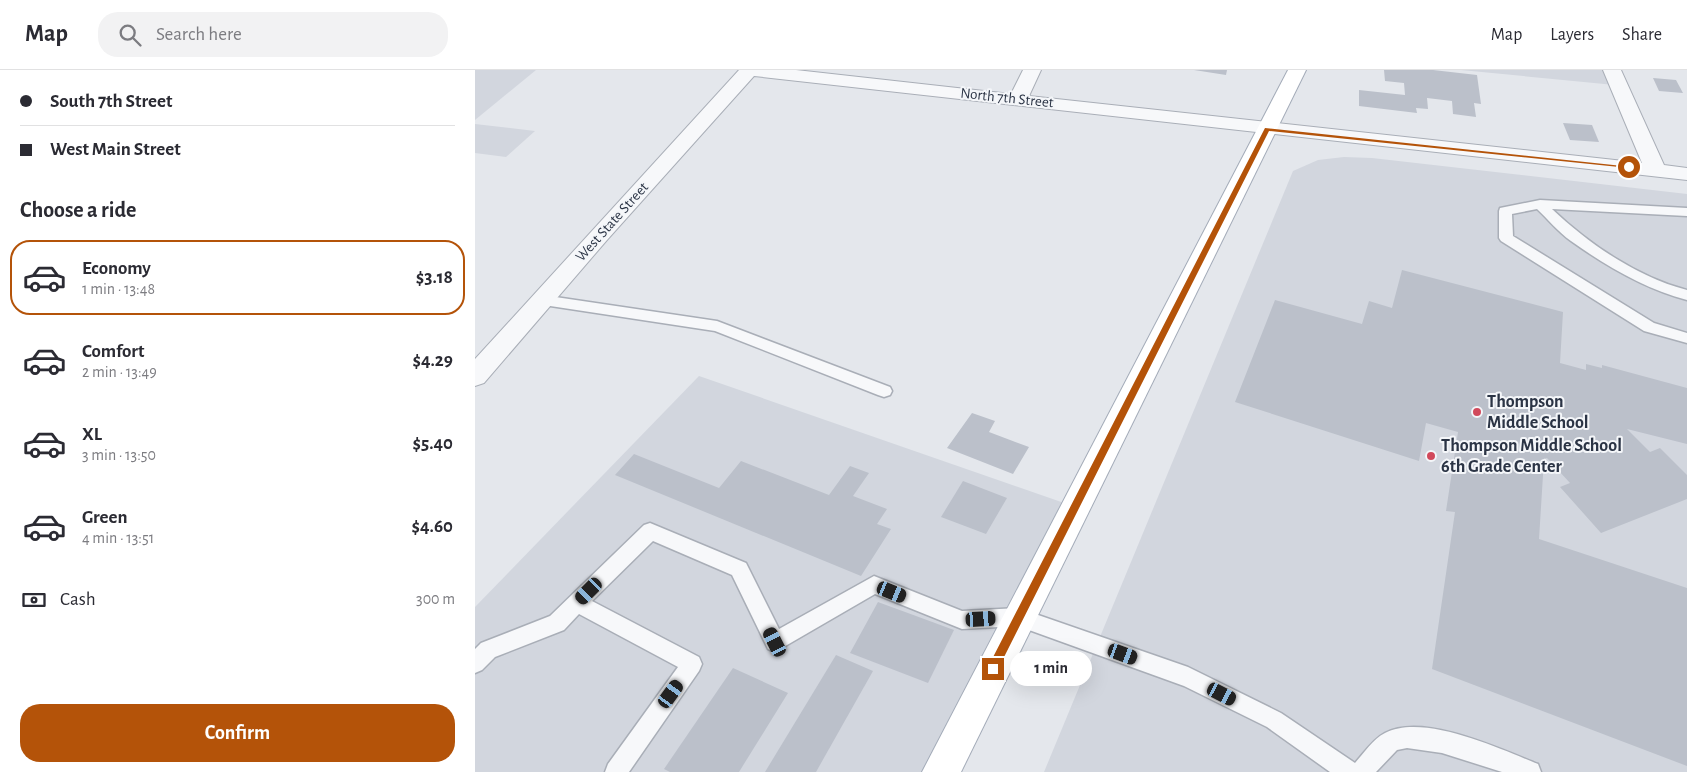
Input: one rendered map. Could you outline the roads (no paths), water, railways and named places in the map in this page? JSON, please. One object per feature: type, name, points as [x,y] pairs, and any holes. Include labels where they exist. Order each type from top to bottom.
[{"type":"main road","points":[[941,772],[1297,70]]},
{"type":"street","name":"North 7th Street","points":[[749,70],[1018,99],[1267,129],[1687,174]]},
{"type":"street","name":"West State Street","points":[[475,376],[749,70]]},
{"type":"street","points":[[1018,99],[1032,70]]},
{"type":"street","points":[[1612,70],[1656,171]]},
{"type":"lane","points":[[1687,212],[1540,204],[1505,211],[1506,238],[1649,326],[1687,338]]},
{"type":"lane","points":[[1540,204],[1574,237],[1640,278],[1687,295]]},
{"type":"lane","points":[[542,300],[717,326],[884,391]]},
{"type":"lane","points":[[475,663],[489,650],[557,623],[650,531],[739,569],[775,642],[874,585],[962,620],[1018,617],[1188,677],[1273,720],[1349,772]]},
{"type":"lane","points":[[577,603],[692,664],[616,772]]},
{"type":"lane","points":[[1362,772],[1393,740],[1415,737],[1499,760],[1530,772]]},
{"type":"place","name":"Thompson Middle School","points":[[1477,412]]},
{"type":"place","name":"Thompson Middle School 6th Grade Center","points":[[1431,456]]}]
